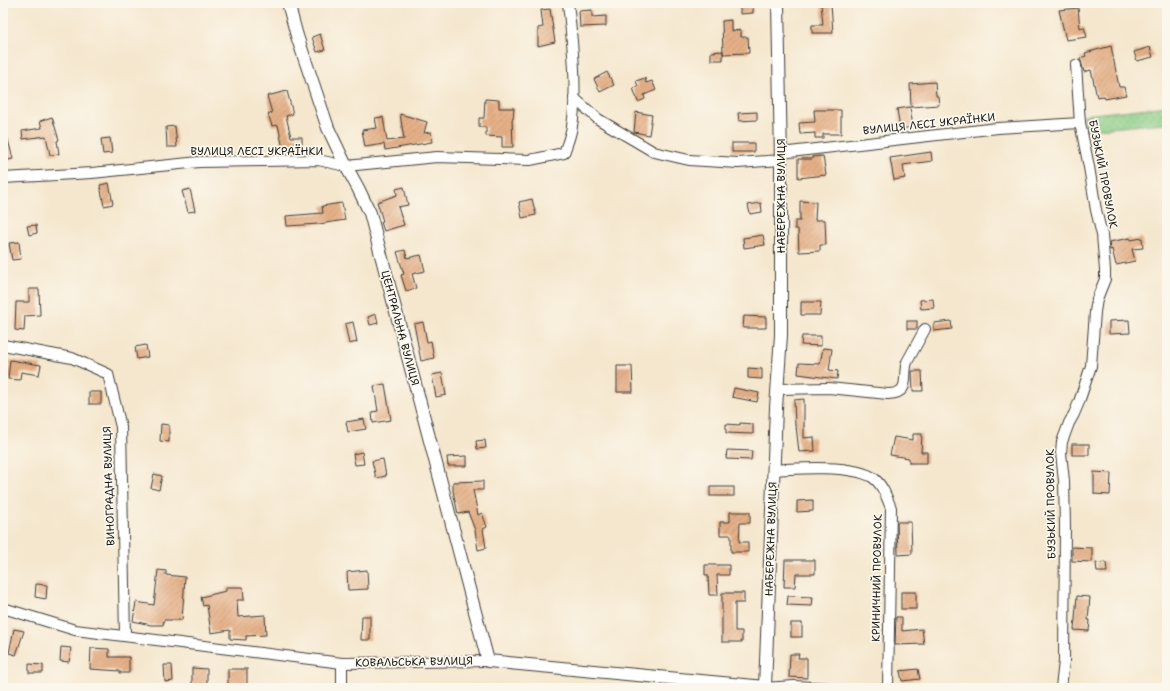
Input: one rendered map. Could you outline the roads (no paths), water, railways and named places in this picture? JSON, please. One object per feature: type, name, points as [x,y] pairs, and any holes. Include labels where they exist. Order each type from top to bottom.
[{"type":"street","name":"ЦЕНТРАЛЬНА ВУЛИЦЯ","points":[[288,3],[297,36],[328,128],[370,214],[488,661]]},
{"type":"street","points":[[568,3],[571,28],[574,98]]},
{"type":"street","name":"НАБЕРЕЖНА ВУЛИЦЯ","points":[[765,688],[781,334],[781,156],[778,3]]},
{"type":"street","name":"БУЗЬКИЙ ПРОВУЛОК","points":[[1061,688],[1064,661],[1065,534],[1064,481],[1061,453],[1062,442],[1069,422],[1079,402],[1091,366],[1097,298],[1105,279],[1102,235],[1080,123],[1076,65]]},
{"type":"street","name":"ВУЛИЦЯ ЛЕСІ УКРАЇНКИ","points":[[3,178],[92,173],[199,162],[318,160],[346,166],[437,157],[530,160],[564,153],[572,127],[574,98]]},
{"type":"street","name":"ВУЛИЦЯ ЛЕСІ УКРАЇНКИ","points":[[574,98],[598,119],[654,152],[689,160],[738,163],[781,156],[998,128],[1080,123]]},
{"type":"street","points":[[778,389],[829,388],[896,394],[903,388],[906,382],[905,368],[907,362],[926,329]]},
{"type":"street","name":"ВИНОГРАДНА ВУЛИЦЯ","points":[[3,345],[72,358],[108,374],[121,427],[125,636]]},
{"type":"street","name":"КРИНИЧНИЙ ПРОВУЛОК","points":[[774,470],[800,468],[848,470],[860,472],[873,478],[881,487],[891,508],[888,688]]},
{"type":"street","name":"КОВАЛЬСЬКА ВУЛИЦЯ","points":[[3,608],[75,630],[342,663],[488,661],[765,688],[794,686],[830,688]]},
{"type":"street","points":[[342,663],[342,688]]}]
